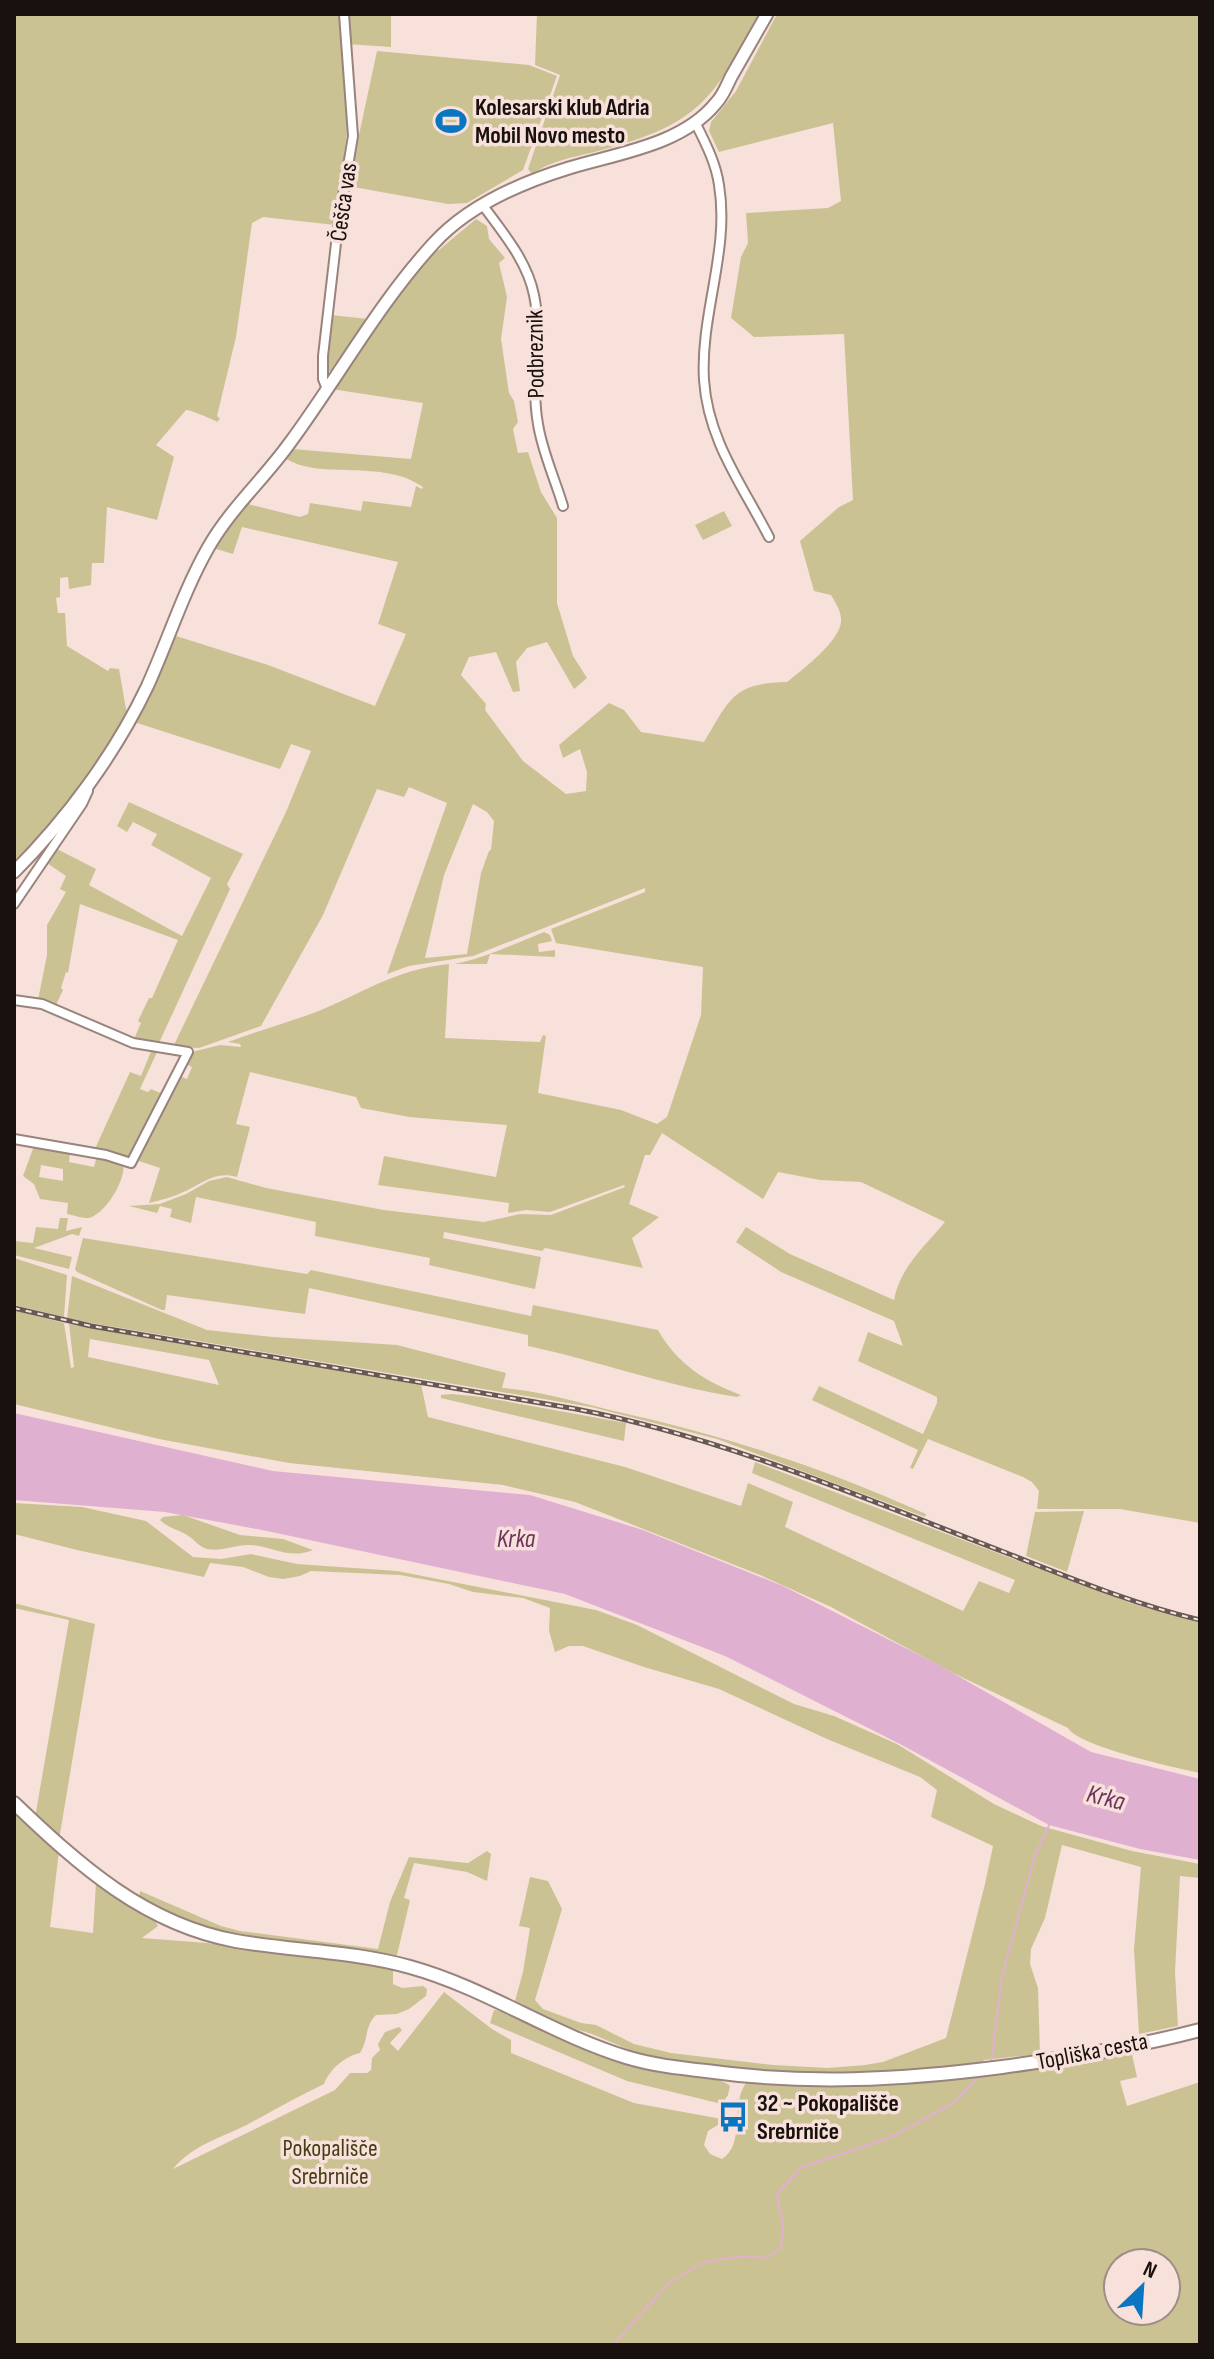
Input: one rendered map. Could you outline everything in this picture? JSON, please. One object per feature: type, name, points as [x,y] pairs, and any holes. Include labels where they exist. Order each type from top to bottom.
[{"type":"main road","name":"Topliška cesta","points":[[14,1803],[102,1882],[163,1918],[232,1940],[373,1958],[410,1967],[459,1984],[584,2042],[629,2058],[739,2076],[809,2081],[904,2079],[1053,2060],[1200,2030]]},
{"type":"street","name":"Češča vas","points":[[327,389],[323,379],[323,356],[338,226],[353,136],[344,14]]},
{"type":"street","points":[[14,872],[99,769],[134,714],[191,581],[213,539],[236,506],[291,442],[421,258],[441,236],[482,204],[552,173],[656,143],[695,122],[717,103],[767,14]]},
{"type":"street","points":[[695,122],[719,182],[722,207],[722,236],[704,341],[704,381],[709,415],[720,450],[769,537]]},
{"type":"street","name":"Podbreznik","points":[[482,204],[520,257],[534,292],[534,388],[538,426],[563,506]]},
{"type":"street","points":[[14,904],[82,804],[99,769]]},
{"type":"street","points":[[14,1000],[42,1004],[133,1043],[188,1052],[131,1163],[106,1155],[14,1139]]},
{"type":"green space","points":[[14,14],[341,14],[348,124],[335,225],[263,217],[252,223],[236,337],[217,416],[220,419],[217,422],[186,410],[156,445],[174,457],[157,520],[107,507],[104,563],[92,563],[91,585],[69,589],[68,577],[60,578],[60,597],[56,598],[58,613],[65,613],[67,646],[108,671],[110,668],[119,669],[127,715],[89,775],[14,865]]},
{"type":"green space","points":[[345,14],[391,14],[391,47],[347,44]]},
{"type":"green space","points":[[537,14],[760,14],[715,88],[683,118],[635,140],[557,162],[532,174],[528,169],[560,75],[535,65]]},
{"type":"green space","points":[[777,14],[1200,14],[1200,1523],[1120,1509],[1037,1509],[1039,1491],[1023,1477],[928,1439],[913,1469],[910,1468],[918,1450],[812,1400],[819,1386],[923,1434],[937,1403],[937,1397],[858,1361],[868,1332],[903,1346],[894,1321],[781,1272],[736,1242],[746,1227],[790,1254],[894,1300],[908,1267],[945,1222],[861,1182],[820,1180],[778,1172],[763,1199],[662,1133],[650,1155],[645,1155],[629,1204],[659,1217],[632,1238],[643,1268],[444,1232],[443,1238],[541,1257],[535,1289],[429,1265],[430,1258],[315,1236],[316,1222],[196,1197],[191,1223],[170,1217],[172,1209],[160,1206],[157,1213],[129,1206],[160,1204],[209,1181],[227,1177],[266,1188],[384,1210],[484,1222],[520,1214],[551,1215],[625,1187],[550,1212],[526,1210],[508,1213],[509,1203],[378,1185],[384,1156],[496,1177],[507,1125],[409,1117],[361,1108],[356,1097],[250,1072],[236,1124],[250,1127],[237,1177],[221,1175],[214,1177],[177,1195],[149,1203],[160,1168],[136,1160],[178,1075],[187,1079],[192,1067],[184,1063],[188,1053],[220,1045],[241,1047],[240,1044],[228,1042],[316,1012],[396,976],[430,967],[449,964],[445,1038],[540,1042],[543,1035],[546,1036],[538,1093],[621,1110],[657,1124],[667,1117],[701,1015],[703,967],[556,943],[551,929],[645,892],[645,888],[473,956],[409,966],[387,974],[447,803],[409,787],[404,797],[377,789],[323,915],[261,1026],[199,1048],[173,1047],[286,812],[311,751],[291,744],[280,769],[134,722],[173,635],[268,665],[375,706],[406,634],[378,624],[398,562],[242,527],[233,554],[213,548],[244,503],[300,517],[308,514],[310,503],[361,511],[363,501],[411,507],[416,486],[423,487],[407,478],[389,473],[315,468],[285,458],[292,449],[411,459],[423,403],[331,389],[430,252],[439,250],[476,219],[487,226],[489,239],[505,258],[499,263],[507,297],[501,339],[509,393],[514,401],[518,422],[513,429],[518,453],[528,452],[541,492],[557,518],[557,603],[573,656],[587,678],[574,689],[547,642],[527,648],[516,662],[520,691],[513,692],[496,652],[469,657],[461,675],[486,704],[485,710],[523,761],[566,794],[586,791],[587,772],[580,749],[563,758],[559,745],[609,703],[624,710],[641,732],[704,742],[735,696],[755,686],[787,682],[829,645],[840,627],[841,616],[831,595],[814,591],[800,541],[839,507],[853,500],[844,334],[754,337],[731,318],[741,257],[748,243],[746,213],[828,208],[841,201],[833,123],[719,152],[709,131],[711,122],[736,91]],"holes":[[[473,804],[487,812],[494,821],[491,850],[481,873],[467,954],[425,958],[444,875]]]},
{"type":"green space","name":"Kolesarski klub Adria Mobil Novo mesto","points":[[377,51],[529,65],[557,76],[523,170],[467,203],[448,204],[348,186]]},
{"type":"green space","points":[[331,315],[368,319],[332,371],[328,371],[325,365]]},
{"type":"green space","points":[[724,511],[732,526],[703,540],[695,525]]},
{"type":"green space","points":[[129,802],[243,854],[227,884],[230,889],[158,1045],[134,1039],[141,1023],[138,1021],[178,940],[80,904],[63,990],[55,1007],[38,1000],[47,955],[47,925],[66,892],[60,889],[66,876],[47,863],[57,849],[96,869],[89,885],[182,936],[211,878],[151,845],[157,834],[133,822],[127,832],[117,826]]},
{"type":"green space","points":[[544,932],[550,935],[552,941],[538,944],[539,952],[555,950],[555,957],[490,954],[487,964],[454,964],[488,954]]},
{"type":"green space","points":[[152,1049],[158,1050],[140,1089],[148,1092],[151,1089],[165,1095],[132,1157],[127,1160],[94,1151],[130,1072],[141,1076]]},
{"type":"green space","points":[[34,1146],[70,1152],[69,1162],[94,1167],[97,1156],[123,1163],[122,1177],[115,1193],[98,1214],[89,1218],[67,1214],[68,1203],[40,1199],[34,1184],[23,1176]],"holes":[[[41,1165],[63,1169],[63,1181],[39,1177]]]},
{"type":"green space","points":[[60,1218],[68,1218],[66,1231],[82,1227],[79,1236],[72,1234],[34,1248],[72,1257],[69,1269],[14,1255],[14,1241],[33,1243],[36,1227],[58,1229]]},
{"type":"green space","points":[[83,1238],[307,1274],[311,1270],[531,1316],[533,1305],[658,1330],[683,1362],[716,1384],[741,1395],[737,1397],[684,1386],[528,1346],[528,1335],[309,1288],[305,1314],[167,1295],[165,1310],[162,1310],[77,1272],[75,1269]]},
{"type":"green space","points":[[14,1258],[67,1275],[64,1317],[14,1305]]},
{"type":"green space","points":[[72,1276],[207,1330],[397,1345],[506,1373],[502,1388],[563,1398],[739,1443],[852,1483],[926,1514],[925,1517],[717,1439],[591,1407],[67,1319]]},
{"type":"green space","points":[[14,1310],[64,1323],[71,1368],[74,1367],[69,1324],[421,1384],[428,1417],[625,1467],[741,1506],[748,1483],[793,1502],[785,1527],[963,1611],[979,1581],[1009,1593],[1015,1580],[752,1473],[755,1462],[1131,1603],[1200,1623],[1200,1773],[1089,1742],[1068,1728],[953,1673],[831,1607],[760,1575],[575,1502],[503,1485],[289,1463],[159,1439],[14,1404]],"holes":[[[90,1339],[209,1360],[219,1385],[88,1357]]]},
{"type":"green space","points":[[452,1394],[626,1423],[624,1441],[441,1398],[441,1395]]},
{"type":"green space","points":[[14,1503],[82,1507],[146,1521],[193,1557],[221,1559],[251,1554],[297,1564],[397,1571],[596,1610],[637,1625],[794,1704],[834,1716],[897,1744],[994,1804],[1041,1826],[1132,1851],[1200,1864],[1200,1878],[1180,1876],[1175,1972],[1178,2026],[1139,2034],[1134,1949],[1141,1867],[1062,1845],[1045,1918],[1031,1949],[1030,1964],[1038,1988],[1040,2054],[984,2060],[979,2066],[914,2072],[780,2075],[646,2057],[562,2025],[515,2001],[530,1928],[519,1926],[530,1877],[548,1881],[562,1909],[535,2000],[543,2009],[581,2023],[596,2025],[634,2044],[671,2053],[773,2065],[828,2068],[865,2065],[883,2062],[946,2038],[993,1846],[931,1817],[937,1790],[920,1777],[827,1739],[719,1689],[583,1646],[569,1646],[555,1652],[549,1631],[550,1608],[523,1598],[473,1592],[400,1575],[311,1571],[283,1579],[243,1567],[210,1563],[204,1577],[14,1534]]},
{"type":"green space","points":[[1084,1511],[1067,1572],[1026,1556],[1035,1512]]},
{"type":"green space","points":[[183,1515],[240,1535],[283,1539],[313,1550],[296,1554],[251,1545],[207,1549],[160,1520]]},
{"type":"green space","points":[[14,1603],[95,1624],[59,1840],[35,1818],[69,1620],[14,1608]]},
{"type":"green space","name":"Pokopališče Srebrniče","points":[[14,1809],[59,1851],[50,1927],[93,1933],[96,1883],[153,1918],[158,1926],[142,1938],[371,1963],[393,1969],[393,1984],[402,1988],[423,1986],[427,1989],[426,1996],[409,2009],[397,2014],[376,2015],[360,2053],[338,2064],[324,2084],[200,2147],[173,2169],[335,2090],[350,2073],[367,2073],[371,2070],[372,2058],[380,2050],[378,2044],[385,2032],[399,2027],[402,2030],[390,2043],[398,2051],[444,1992],[511,2040],[511,2053],[634,2103],[722,2119],[708,2131],[704,2145],[710,2154],[722,2159],[734,2144],[739,2102],[746,2083],[843,2086],[940,2080],[1036,2068],[1131,2050],[1137,2077],[1120,2081],[1127,2106],[1200,2082],[1200,2345],[14,2345]]},
{"type":"green space","points":[[487,1851],[491,1854],[487,1881],[467,1872],[414,1863],[404,1898],[410,1900],[397,1955],[392,1956],[255,1940],[200,1926],[139,1900],[140,1891],[221,1926],[240,1931],[378,1949],[390,1902],[409,1857],[468,1863]]},
{"type":"green space","points":[[494,2010],[607,2058],[725,2082],[730,2086],[728,2095],[722,2104],[627,2081],[490,2023]]},
{"type":"water","name":"Krka","points":[[14,1413],[273,1471],[530,1495],[643,1530],[783,1586],[937,1664],[1091,1752],[1200,1779],[1200,1860],[1140,1849],[1049,1825],[900,1744],[725,1656],[565,1594],[165,1512],[14,1500]]},
{"type":"waterway","points":[[991,2064],[1002,1976],[1035,1856],[1050,1823]]},
{"type":"waterway","points":[[613,2345],[670,2282],[704,2262],[744,2256],[765,2258],[781,2249],[783,2226],[777,2194],[802,2167],[889,2138],[954,2103],[978,2077]]},
{"type":"railway","points":[[14,1308],[91,1326],[631,1421],[793,1471],[1101,1589],[1200,1620]]},
{"type":"place","name":"Kolesarski klub Adria Mobil Novo mesto","points":[[451,121]]},
{"type":"place","name":"32 ~ Pokopališče Srebrniče","points":[[733,2117]]}]
